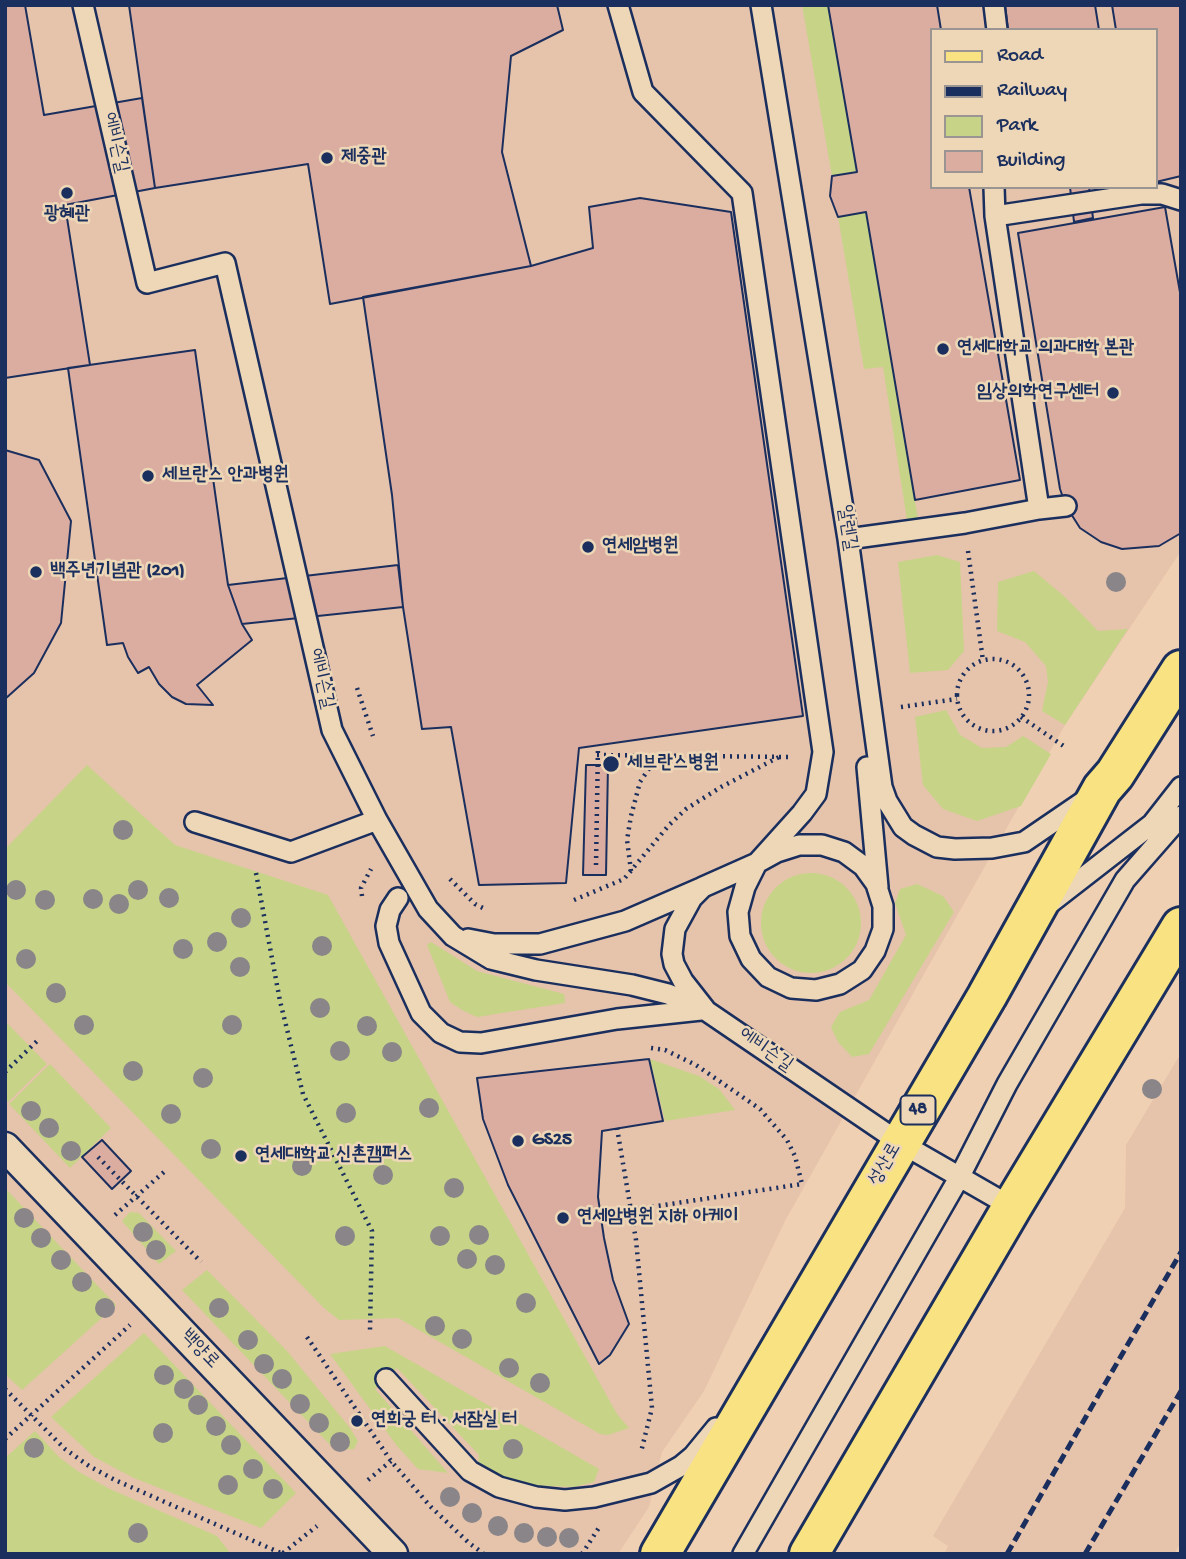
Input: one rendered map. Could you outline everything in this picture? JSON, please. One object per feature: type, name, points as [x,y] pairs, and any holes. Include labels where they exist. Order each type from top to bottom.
[{"type":"main road","name":"성산로","points":[[660,1554],[986,996],[1102,789],[1115,774],[1181,670]]},
{"type":"main road","points":[[809,1554],[1012,1206],[1181,927]]},
{"type":"street","name":"백양로","points":[[5,1147],[393,1554]]},
{"type":"lane","name":"에비슨길","points":[[83,5],[147,283],[225,263],[332,730],[377,820],[428,909],[453,936],[491,959],[536,970],[632,985],[668,995],[705,1010],[899,1142],[1012,1206]]},
{"type":"lane","points":[[453,936],[494,944],[540,944],[625,921],[757,863],[777,852],[799,845],[822,845],[844,852],[863,866],[876,884],[883,906],[883,929],[875,951],[862,970],[840,984],[816,990],[791,988],[768,977],[751,959],[740,936],[738,912],[744,887],[757,863],[816,794],[823,752],[742,193],[643,92],[618,5]]},
{"type":"lane","name":"알렌길","points":[[761,5],[848,539],[882,787],[887,801],[903,827],[937,848],[992,848],[1024,842],[1102,789]]},
{"type":"lane","points":[[994,5],[997,28]]},
{"type":"lane","points":[[994,189],[995,216],[1039,509]]},
{"type":"lane","points":[[995,216],[1141,194],[1162,194],[1181,200]]},
{"type":"lane","points":[[848,539],[1066,506]]},
{"type":"lane","points":[[872,711],[866,758],[878,891]]},
{"type":"lane","points":[[1028,920],[1152,824],[1181,787]]},
{"type":"lane","points":[[743,1554],[960,1176],[1007,1084],[1125,880],[1181,816]]},
{"type":"lane","points":[[195,822],[291,852],[377,820]]},
{"type":"lane","points":[[703,887],[692,898],[679,922],[672,954],[678,973],[705,1010]]},
{"type":"lane","points":[[398,898],[390,910],[386,926],[389,943],[421,1013],[440,1033],[460,1042],[481,1043],[617,1019],[705,1010]]},
{"type":"lane","points":[[386,1379],[470,1471],[516,1494],[565,1500],[594,1497],[651,1483],[681,1466],[694,1456],[777,1354]]},
{"type":"path","points":[[965,523],[983,661]]},
{"type":"path","points":[[983,661],[1007,661],[1018,668],[1025,678],[1028,701],[1021,717],[1008,728],[986,730],[966,719],[957,699],[963,676],[971,666],[983,661]]},
{"type":"path","points":[[353,677],[375,741]]},
{"type":"path","points":[[915,705],[957,699]]},
{"type":"path","points":[[1021,717],[1065,747]]},
{"type":"path","points":[[596,865],[598,746]]},
{"type":"path","points":[[597,755],[791,757]]},
{"type":"path","points":[[631,871],[627,839],[631,816],[640,782],[656,757]]},
{"type":"path","points":[[564,904],[624,879],[669,825],[686,809],[721,787],[779,757]]},
{"type":"path","points":[[246,838],[261,892],[280,1001],[303,1094],[372,1231],[370,1331]]},
{"type":"path","points":[[443,869],[454,886],[475,904],[496,915]]},
{"type":"path","points":[[5,1072],[37,1041]]},
{"type":"path","points":[[617,1128],[631,1210],[652,1408],[639,1460]]},
{"type":"path","points":[[98,1157],[201,1262]]},
{"type":"path","points":[[91,1237],[164,1172]]},
{"type":"path","points":[[631,1210],[802,1184]]},
{"type":"path","points":[[5,1439],[154,1303]]},
{"type":"path","points":[[307,1337],[391,1461],[431,1507],[484,1554]]},
{"type":"path","points":[[5,1389],[65,1449],[97,1471],[283,1554],[344,1501]]},
{"type":"path","points":[[582,1554],[605,1519]]},
{"type":"shaded area","name":"세브란스병원","points":[[5,5],[1181,5],[1181,551],[1065,725],[785,1221],[704,1391],[662,1452],[649,1507],[618,1554],[5,1554]]},
{"type":"shaded area","points":[[1181,1053],[1181,1542],[1174,1554],[944,1554],[948,1546],[933,1536],[1125,1208],[1126,1145]]},
{"type":"green space","points":[[802,5],[828,5],[857,172],[832,176]]},
{"type":"green space","points":[[866,212],[918,519],[907,520],[883,367],[864,369],[838,217]]},
{"type":"green space","points":[[937,555],[960,562],[964,651],[948,670],[910,673],[898,562]]},
{"type":"green space","points":[[1034,571],[1065,597],[1098,631],[1128,629],[1065,725],[1042,711],[1048,682],[1046,666],[1025,642],[997,631],[998,582]]},
{"type":"green space","points":[[946,710],[960,735],[982,748],[1006,747],[1023,736],[1051,754],[1021,806],[977,821],[943,809],[923,785],[915,717]]},
{"type":"green space","points":[[87,765],[175,845],[328,895],[617,1414],[629,1428],[608,1435],[600,1434],[398,1318],[339,1320],[324,1308],[5,982],[5,849]]},
{"type":"green space","points":[[811,873],[830,877],[846,888],[857,904],[861,923],[857,942],[846,958],[830,969],[811,973],[792,969],[776,958],[765,942],[761,923],[765,904],[776,888],[792,877]]},
{"type":"green space","points":[[917,884],[943,896],[954,912],[869,1054],[852,1057],[838,1042],[831,1027],[840,1012],[869,1000],[906,935],[895,903],[900,889]]},
{"type":"green space","points":[[431,942],[477,971],[564,994],[565,1003],[477,1017],[450,1002],[427,945]]},
{"type":"green space","points":[[5,1021],[47,1064],[8,1102],[5,1099]]},
{"type":"green space","points":[[650,1059],[699,1076],[719,1089],[735,1110],[665,1121]]},
{"type":"green space","points":[[50,1064],[111,1128],[70,1168],[9,1104]]},
{"type":"green space","points":[[5,1188],[116,1305],[22,1390],[5,1374]]},
{"type":"green space","points":[[130,1212],[139,1213],[176,1251],[159,1264],[122,1221]]},
{"type":"green space","points":[[207,1270],[288,1352],[350,1428],[358,1441],[354,1449],[335,1450],[182,1290]]},
{"type":"green space","points":[[144,1333],[296,1493],[261,1528],[134,1478],[94,1457],[51,1417]]},
{"type":"green space","points":[[385,1346],[599,1469],[594,1482],[574,1487],[523,1485],[510,1481],[478,1463],[479,1455],[397,1368],[375,1389],[448,1473],[418,1469],[397,1446],[330,1354]]},
{"type":"green space","points":[[35,1431],[59,1457],[79,1472],[110,1489],[217,1536],[231,1554],[5,1554],[5,1458]]},
{"type":"building","name":"광혜관","points":[[5,5],[25,5],[44,115],[142,98],[155,188],[65,205],[90,365],[5,378]]},
{"type":"building","name":"제중관","points":[[129,5],[557,5],[563,30],[511,56],[502,152],[531,266],[330,304],[308,164],[155,188]]},
{"type":"building","name":"연세대학교 의과대학 본관","points":[[828,5],[937,5],[941,28],[930,28],[930,189],[969,189],[1020,480],[915,500],[866,212],[838,217],[830,196],[832,176],[857,172]]},
{"type":"building","points":[[1005,5],[1095,5],[1099,28],[1008,28]]},
{"type":"building","points":[[1112,5],[1181,5],[1181,176],[1158,182],[1158,28],[1116,28]]},
{"type":"building","points":[[1070,189],[1089,189],[1093,218],[1074,222]]},
{"type":"building","name":"연세암병원","points":[[640,198],[731,212],[803,716],[579,748],[566,883],[479,885],[451,727],[422,729],[403,607],[392,495],[363,297],[531,266],[593,248],[589,207]]},
{"type":"building","name":"임상의학연구센터","points":[[1165,207],[1181,298],[1181,533],[1159,546],[1122,549],[1101,542],[1080,528],[1066,506],[1060,489],[1018,233]]},
{"type":"building","name":"세브란스 안과병원","points":[[195,350],[228,585],[242,624],[252,640],[197,685],[213,705],[186,704],[172,697],[159,684],[149,667],[138,673],[123,643],[107,645],[68,368]]},
{"type":"building","name":"백주년기념관 (201)","points":[[5,450],[39,460],[71,521],[61,623],[34,673],[5,699]]},
{"type":"building","points":[[398,565],[403,607],[242,624],[228,585]]},
{"type":"building","points":[[586,765],[608,765],[606,875],[583,875]]},
{"type":"building","name":"연세암병원 지하 아케이","points":[[649,1059],[663,1121],[602,1131],[598,1197],[613,1280],[629,1324],[610,1355],[599,1364],[508,1185],[483,1119],[477,1078]]},
{"type":"building","points":[[102,1140],[131,1171],[112,1189],[82,1157]]},
{"type":"railway","points":[[1007,1554],[1181,1252]]},
{"type":"railway","points":[[1085,1554],[1181,1391]]},
{"type":"place","name":"제중관","points":[[327,158]]},
{"type":"place","name":"광혜관","points":[[67,193]]},
{"type":"place","name":"연세대학교 의과대학 본관","points":[[943,349]]},
{"type":"place","name":"임상의학연구센터","points":[[1113,393]]},
{"type":"place","name":"세브란스 안과병원","points":[[148,476]]},
{"type":"place","name":"연세암병원","points":[[588,547]]},
{"type":"place","name":"백주년기념관 (201)","points":[[36,572]]},
{"type":"place","name":"세브란스병원","points":[[611,764]]},
{"type":"place","name":"GS25","points":[[518,1141]]},
{"type":"place","name":"연세대학교 신촌캠퍼스","points":[[241,1156]]},
{"type":"place","name":"연세암병원 지하 아케이","points":[[563,1218]]},
{"type":"place","name":"연희궁 터 · 서잠실 터","points":[[357,1421]]}]
